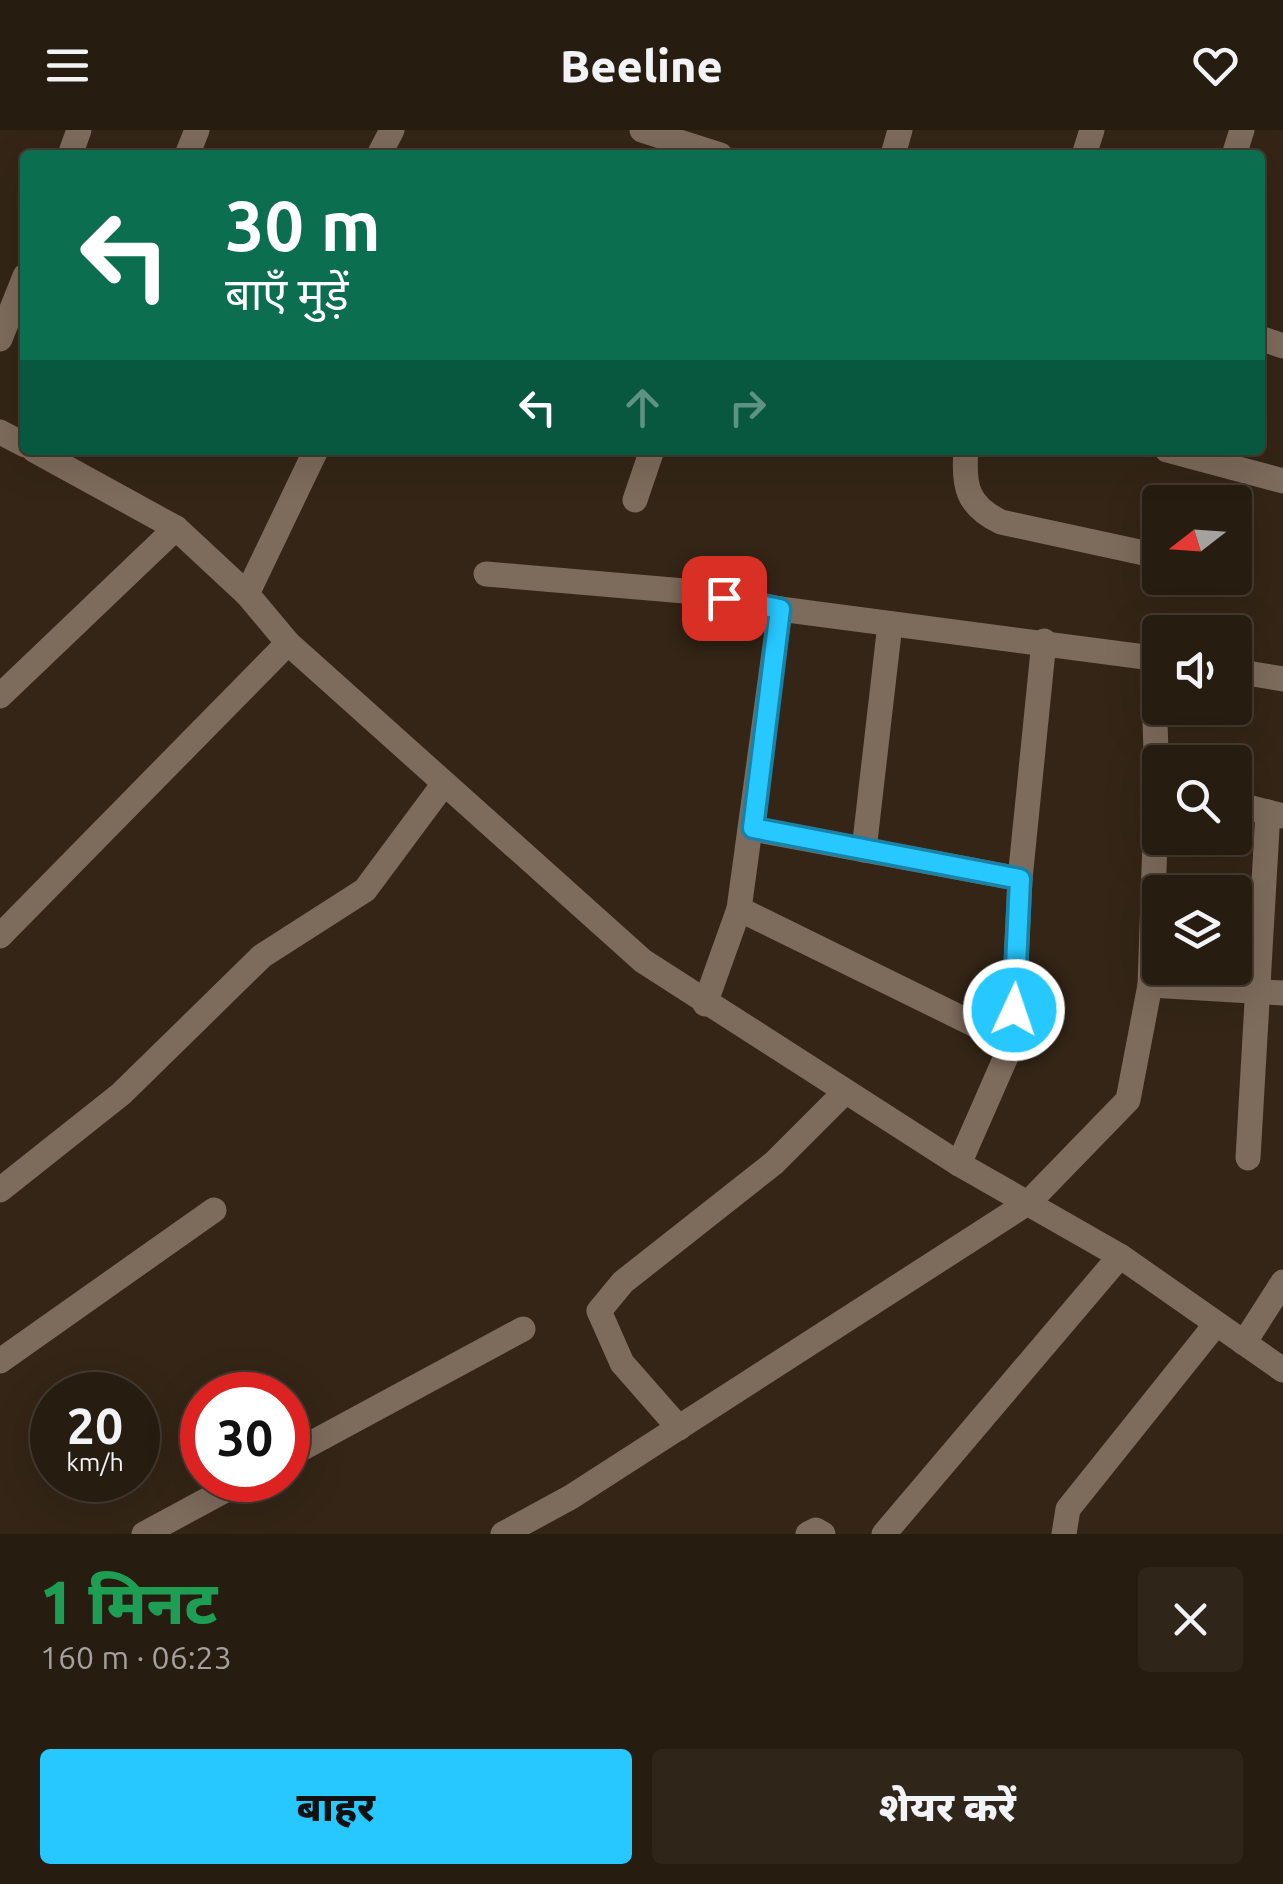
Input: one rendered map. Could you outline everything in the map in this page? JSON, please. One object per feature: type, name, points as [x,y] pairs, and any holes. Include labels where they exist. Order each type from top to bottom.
[{"type":"street","points":[[642,130],[711,144]]},
{"type":"street","points":[[0,338],[20,288]]},
{"type":"street","points":[[36,455],[176,528],[246,594],[288,644],[606,932],[705,1004],[958,1164],[1120,1256],[1283,1370]]},
{"type":"street","points":[[246,594],[314,455]]},
{"type":"street","points":[[635,500],[650,455]]},
{"type":"street","points":[[966,455],[966,494],[980,512],[1001,522],[1142,553]]},
{"type":"street","points":[[1185,455],[1283,481]]},
{"type":"street","points":[[0,696],[176,528]]},
{"type":"street","points":[[486,574],[696,592],[780,609],[1142,656]]},
{"type":"street","points":[[705,1004],[739,909],[780,609]]},
{"type":"street","points":[[864,850],[890,624]]},
{"type":"street","points":[[958,1164],[1012,1043],[1020,879],[1044,641]]},
{"type":"street","points":[[0,936],[288,644]]},
{"type":"street","points":[[1252,674],[1283,679]]},
{"type":"street","points":[[0,1190],[121,1094],[262,956],[365,890],[443,785]]},
{"type":"street","points":[[1248,1158],[1256,989],[1273,895],[1276,814]]},
{"type":"street","points":[[753,828],[1020,879]]},
{"type":"street","points":[[739,909],[1012,1043]]},
{"type":"street","points":[[503,1534],[679,1428],[1030,1202],[1128,1100],[1150,985],[1283,993]]},
{"type":"street","points":[[679,1428],[622,1363],[599,1311],[623,1282],[774,1163],[845,1092]]},
{"type":"street","points":[[0,1360],[214,1210]]},
{"type":"street","points":[[884,1534],[1120,1256]]},
{"type":"street","points":[[1244,1343],[1283,1282]]},
{"type":"street","points":[[1064,1534],[1068,1509],[1216,1324]]},
{"type":"street","points":[[310,1444],[522,1328]]},
{"type":"street","points":[[144,1534],[203,1502]]},
{"type":"street","points":[[808,1534],[816,1530],[822,1534]]},
{"type":"route","points":[[724,598],[780,609],[753,828],[1020,879],[1014,1010]]}]
